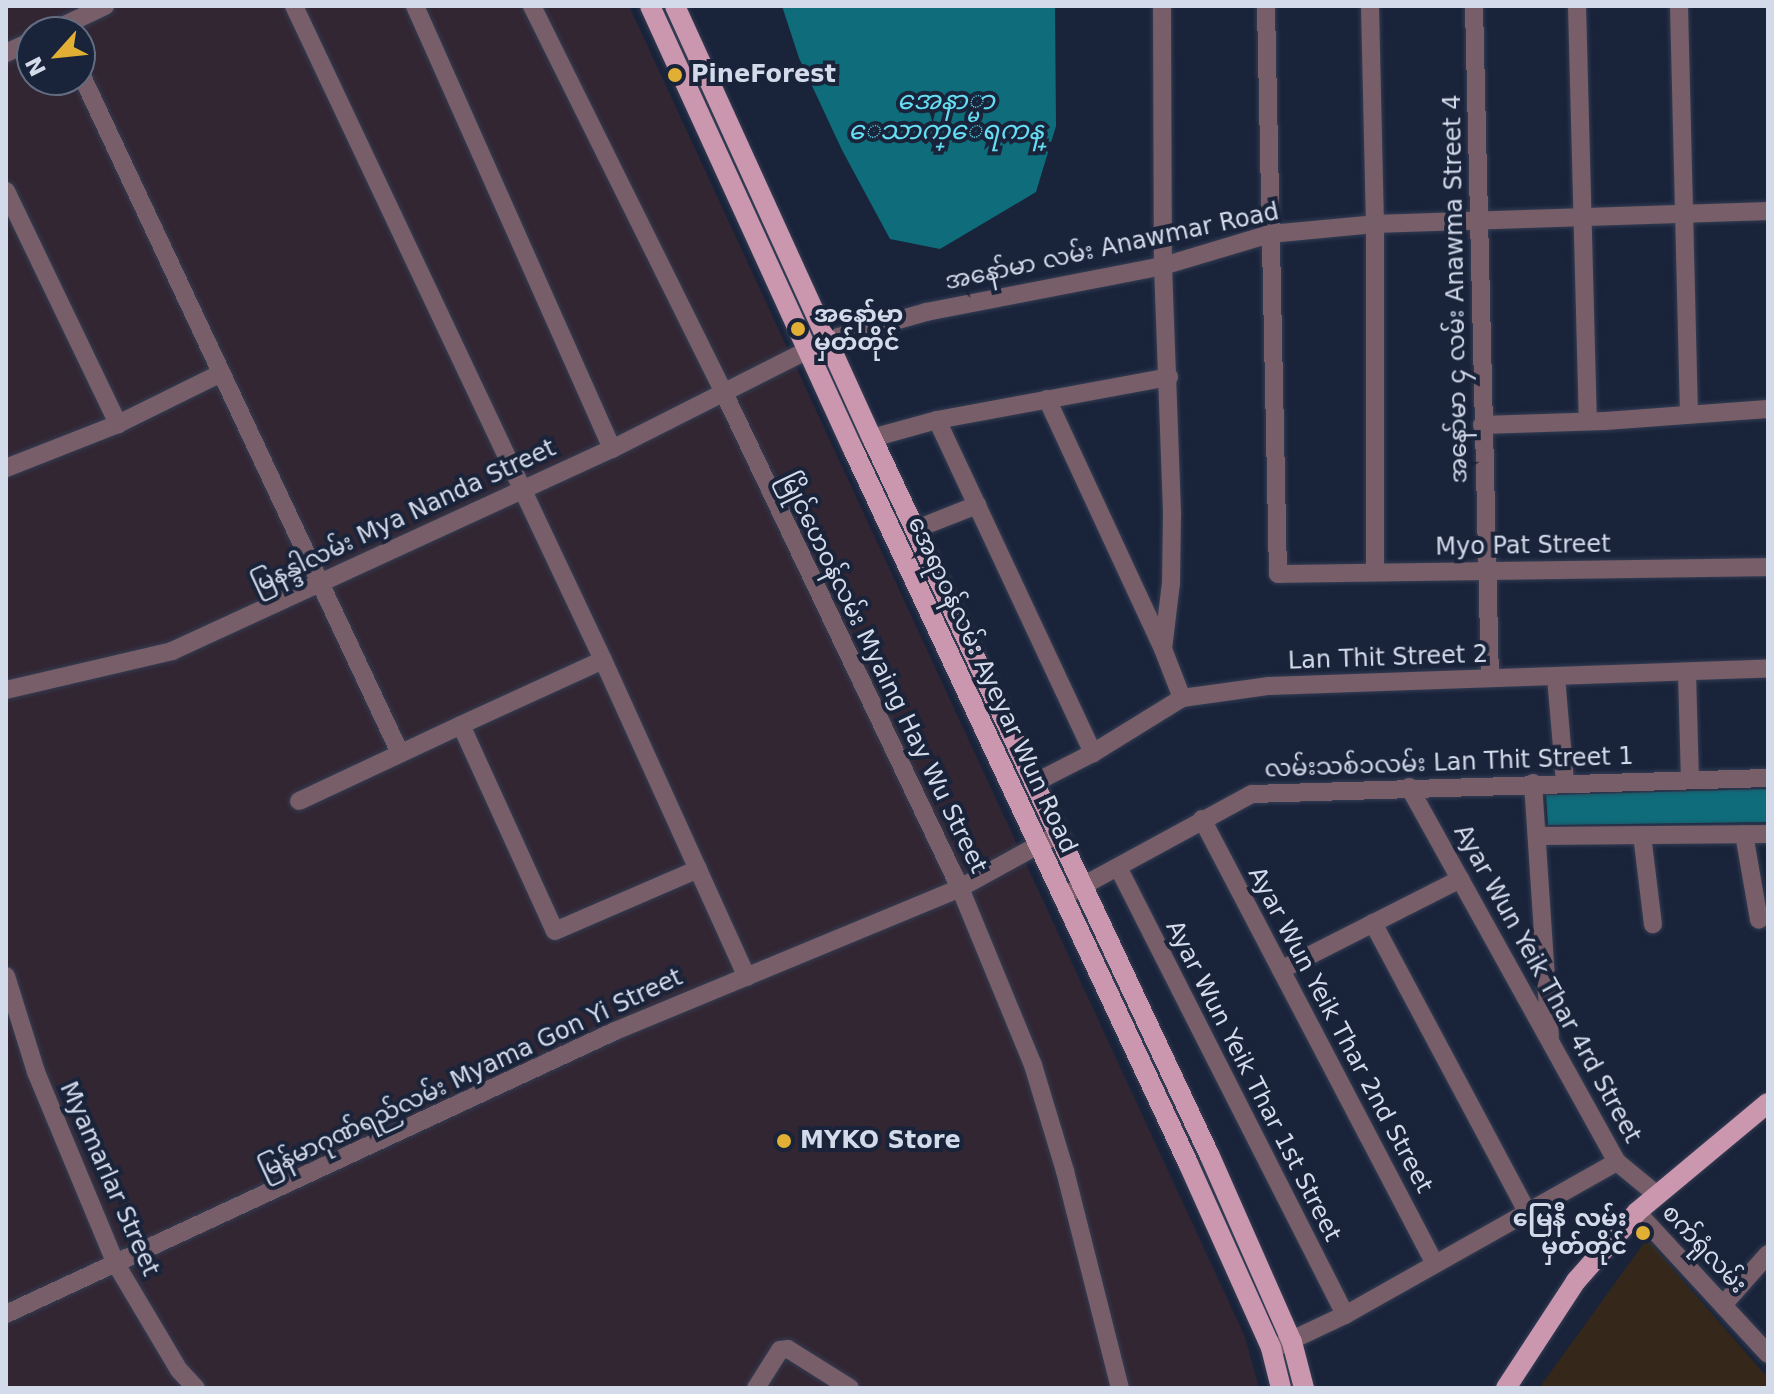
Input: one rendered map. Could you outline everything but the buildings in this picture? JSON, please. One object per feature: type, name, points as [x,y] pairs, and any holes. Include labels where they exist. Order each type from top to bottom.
[{"type":"main road","name":"အေရာဝန်လမ်း Ayeyar Wun Road","points":[[650,6],[1271,1348],[1281,1388]]},
{"type":"main road","name":"အေရာဝန်လမ်း Ayeyar Wun Road","points":[[675,6],[1292,1342],[1304,1388]]},
{"type":"main road","points":[[1506,1388],[1576,1281],[1637,1212],[1768,1103]]},
{"type":"street","points":[[86,16],[105,6]]},
{"type":"street","points":[[294,6],[603,660],[747,977]]},
{"type":"street","points":[[415,6],[612,449]]},
{"type":"street","name":"မြိုင်ဟေဝန်လမ်း Myaing Hay Wu Street","points":[[532,6],[724,393],[960,888],[1033,1065],[1065,1171],[1120,1388]]},
{"type":"street","points":[[1162,6],[1163,266],[1169,377],[1171,583],[1163,649]]},
{"type":"street","points":[[1266,6],[1270,234]]},
{"type":"street","points":[[1370,6],[1375,224],[1375,571]]},
{"type":"street","name":"အနော်မာ ၄ လမ်း Anawma Street 4","points":[[1474,6],[1490,678]]},
{"type":"street","points":[[1577,6],[1588,421]]},
{"type":"street","points":[[1679,6],[1689,414]]},
{"type":"street","points":[[91,96],[219,374],[400,753]]},
{"type":"street","points":[[6,191],[118,424]]},
{"type":"street","name":"အနော်မာ လမ်း Anawmar Road","points":[[807,349],[926,312],[1163,266],[1270,234],[1375,224],[1768,211]]},
{"type":"street","name":"Myo Pat Street","points":[[1270,234],[1278,574],[1768,567]]},
{"type":"street","name":"မြနန္ဒါလမ်း Mya Nanda Street","points":[[6,690],[172,651],[612,449],[807,349]]},
{"type":"street","points":[[6,468],[118,424],[219,374]]},
{"type":"street","points":[[872,438],[937,420],[1169,377]]},
{"type":"street","points":[[1047,399],[1163,649],[1182,698]]},
{"type":"street","points":[[1482,425],[1768,409]]},
{"type":"street","points":[[937,420],[1093,753]]},
{"type":"street","points":[[916,529],[977,505]]},
{"type":"street","points":[[299,801],[603,660]]},
{"type":"street","name":"Lan Thit Street 2","points":[[1034,783],[1093,753],[1182,698],[1269,686],[1768,669]]},
{"type":"street","points":[[1687,673],[1690,779]]},
{"type":"street","points":[[1556,677],[1565,783]]},
{"type":"street","points":[[461,725],[555,931],[698,869]]},
{"type":"street","name":"လမ်းသစ်၁လမ်း Lan Thit Street 1","points":[[1062,897],[1119,869],[1202,819],[1252,794],[1768,778]]},
{"type":"street","points":[[1533,783],[1551,1044]]},
{"type":"street","name":"Ayar Wun Yeik Thar 4rd Street","points":[[1409,787],[1617,1162],[1656,1194]]},
{"type":"street","name":"Ayar Wun Yeik Thar 2nd Street","points":[[1202,819],[1435,1264]]},
{"type":"street","points":[[1744,834],[1759,920]]},
{"type":"street","points":[[1537,836],[1768,834]]},
{"type":"street","name":"မြန်မာဂုဏ်ရည်လမ်း Myama Gon Yi Street","points":[[6,1314],[615,1031],[960,888],[1058,835]]},
{"type":"street","points":[[1642,835],[1653,924]]},
{"type":"street","name":"Ayar Wun Yeik Thar 1st Street","points":[[1119,869],[1345,1315]]},
{"type":"street","points":[[1281,970],[1460,879]]},
{"type":"street","points":[[1373,923],[1527,1212]]},
{"type":"street","name":"Myamarlar Street","points":[[6,976],[36,1072],[116,1264],[179,1370],[196,1388]]},
{"type":"street","points":[[1271,1348],[1292,1342],[1345,1315],[1617,1162]]},
{"type":"street","name":"စက်ရုံလမ်း","points":[[1637,1212],[1768,1354]]},
{"type":"street","points":[[1723,1305],[1768,1254]]},
{"type":"street","points":[[756,1388],[784,1349],[850,1388]]},
{"type":"shaded area","points":[[6,6],[629,6],[1245,1337],[1259,1388],[6,1388]]},
{"type":"shaded area","points":[[1647,1239],[1768,1378],[1768,1388],[1539,1388]]},
{"type":"water","name":"အေနာ္မာ ေသာက္ေရကန္","points":[[782,6],[1055,6],[1056,126],[1036,192],[940,249],[890,239],[842,150],[799,58]]},
{"type":"water","points":[[1768,789],[1768,822],[1548,825],[1546,795]]},
{"type":"place","name":"PineForest","points":[[675,75]]},
{"type":"place","name":"အနော်မာ မှတ်တိုင်","points":[[798,329]]},
{"type":"place","name":"MYKO Store","points":[[784,1141]]},
{"type":"place","name":"မြေနီ လမ်း မှတ်တိုင်","points":[[1643,1233]]}]
